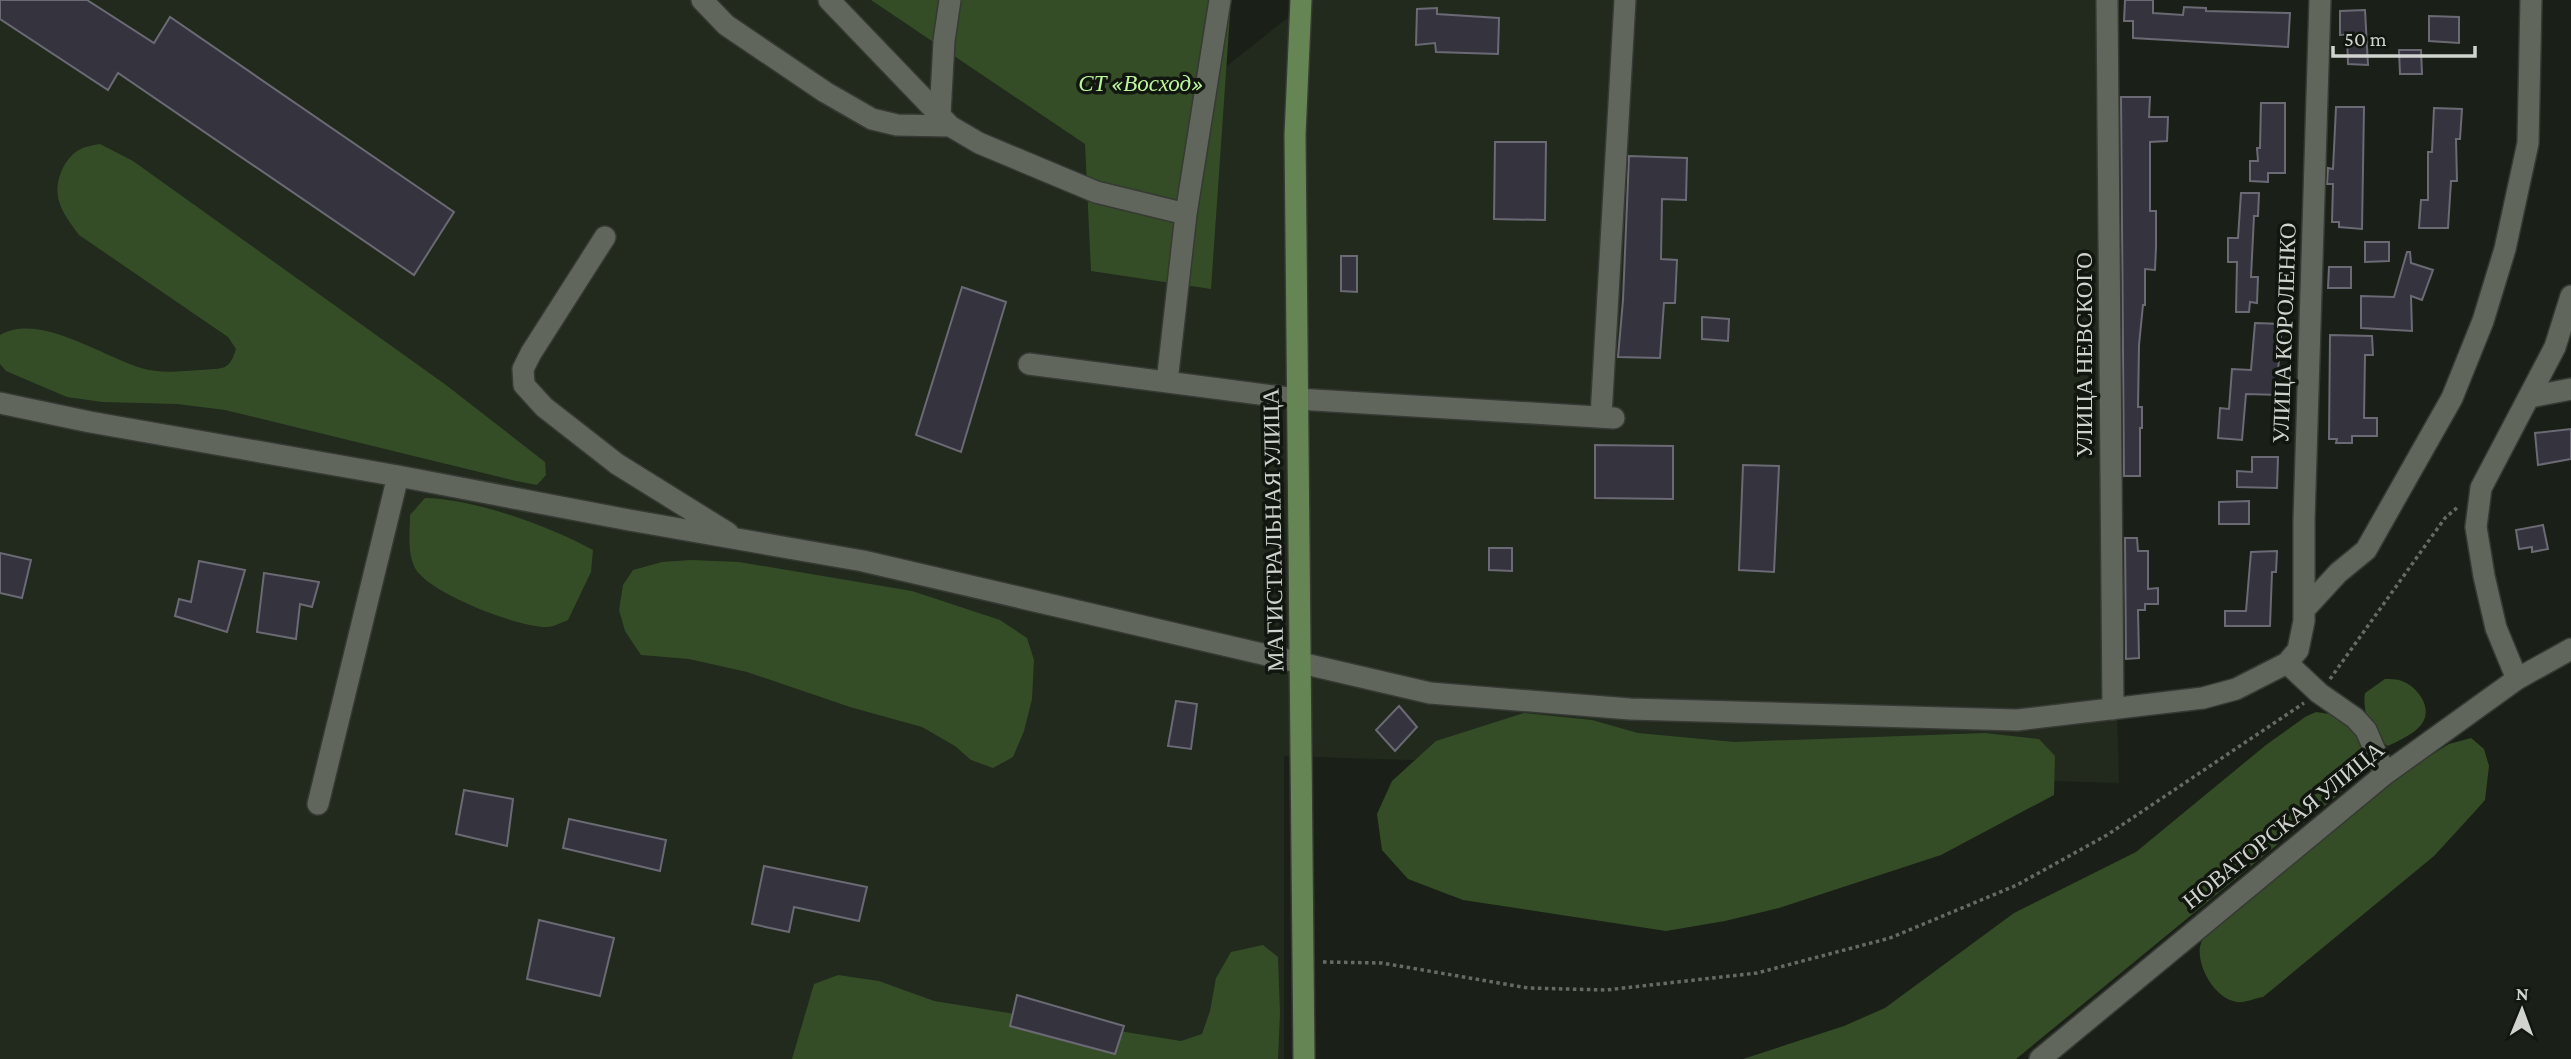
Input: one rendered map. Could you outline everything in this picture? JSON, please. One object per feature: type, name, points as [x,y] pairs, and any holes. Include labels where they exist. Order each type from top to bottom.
[{"type":"main road","name":"МАГИСТРАЛЬНАЯ УЛИЦА","points":[[1301,0],[1295,135],[1304,1059]]},
{"type":"street","points":[[702,0],[726,25],[825,92],[872,119],[897,125],[945,120]]},
{"type":"street","points":[[829,0],[945,120],[979,143],[1096,192],[1186,214]]},
{"type":"street","points":[[945,120],[944,41],[950,0]]},
{"type":"street","points":[[1167,382],[1186,214],[1220,0]]},
{"type":"street","points":[[1029,364],[1297,399],[1608,417],[1625,0]]},
{"type":"street","name":"УЛИЦА НЕВСКОГО","points":[[2107,0],[2113,709]]},
{"type":"street","name":"УЛИЦА КОРОЛЕНКО","points":[[2287,663],[2298,650],[2304,610],[2320,0]]},
{"type":"street","points":[[2304,610],[2338,573],[2366,550],[2452,398],[2483,321],[2505,249],[2528,143],[2531,0]]},
{"type":"street","points":[[605,237],[531,353],[523,369],[524,385],[544,407],[617,464],[739,540]]},
{"type":"street","points":[[2517,679],[2496,628],[2484,576],[2476,527],[2481,488],[2555,347],[2571,296]]},
{"type":"street","points":[[2530,397],[2571,389]]},
{"type":"street","points":[[0,403],[90,422],[398,475],[863,561],[1430,693],[1630,709],[2017,720],[2203,698],[2236,689],[2287,663],[2319,693],[2355,718],[2366,730],[2385,774]]},
{"type":"street","points":[[318,804],[398,475]]},
{"type":"street","name":"НОВАТОРСКАЯ УЛИЦА","points":[[2040,1059],[2385,774],[2517,679],[2571,649]]},
{"type":"path","points":[[1303,961],[1382,962],[1528,988],[1606,990],[1757,974],[1890,938],[2017,885],[2107,835],[2319,693],[2445,518],[2481,488]]},
{"type":"shaded area","points":[[0,0],[949,0],[1125,147],[1310,0],[2096,0],[2119,783],[1284,756],[1284,1059],[0,1059]]},
{"type":"green space","name":"СТ «Восход»","points":[[871,0],[1231,0],[1211,289],[1091,271],[1085,144]]},
{"type":"green space","points":[[100,144],[133,161],[446,385],[545,462],[546,475],[537,485],[516,481],[225,410],[177,404],[102,402],[67,397],[6,371],[0,364],[0,335],[15,329],[51,332],[141,368],[155,371],[219,369],[231,362],[236,349],[228,337],[79,235],[68,219],[60,205],[58,194],[62,170],[77,152]]},
{"type":"green space","points":[[425,498],[466,503],[511,515],[593,550],[591,572],[568,620],[547,627],[516,622],[455,598],[423,578],[412,562],[409,535],[410,515]]},
{"type":"green space","points":[[662,562],[739,562],[912,591],[1000,620],[1027,638],[1034,660],[1032,699],[1024,731],[1013,757],[993,768],[971,760],[955,746],[922,727],[850,707],[747,672],[689,659],[641,655],[625,631],[619,610],[623,585],[633,570]]},
{"type":"green space","points":[[2385,679],[2400,680],[2414,688],[2422,699],[2426,712],[2425,719],[2418,728],[2388,746],[2372,730],[2364,700],[2365,693]]},
{"type":"green space","points":[[2316,712],[2337,715],[2354,728],[2366,754],[2364,768],[2356,780],[2016,1059],[1743,1059],[1844,1026],[1885,1008],[2014,913],[2136,852],[2266,745]]},
{"type":"green space","points":[[1524,713],[1592,720],[1638,733],[1734,742],[1985,733],[2039,739],[2055,756],[2054,795],[1941,855],[1779,908],[1666,931],[1463,900],[1408,879],[1382,850],[1377,814],[1392,781],[1436,741]]},
{"type":"green space","points":[[2471,738],[2484,749],[2489,766],[2485,800],[2434,856],[2263,997],[2237,1002],[2229,1000],[2215,989],[2201,964],[2200,947],[2203,938],[2215,923],[2409,769],[2449,744]]},
{"type":"green space","points":[[1263,945],[1278,957],[1278,1059],[792,1059],[814,984],[838,975],[879,981],[934,1001],[1181,1041],[1202,1034],[1210,1011],[1216,978],[1231,952]]},
{"type":"building","points":[[0,0],[87,0],[154,43],[170,17],[454,212],[414,275],[118,73],[108,90],[0,19]]},
{"type":"building","points":[[2125,0],[2153,0],[2153,13],[2183,15],[2184,7],[2206,8],[2206,11],[2290,13],[2288,47],[2133,38],[2133,21],[2124,21]]},
{"type":"building","points":[[1437,8],[1437,14],[1499,18],[1498,54],[1436,52],[1435,43],[1416,45],[1417,9]]},
{"type":"building","points":[[2365,10],[2368,65],[2348,64],[2347,35],[2340,35],[2340,11]]},
{"type":"building","points":[[2429,16],[2459,17],[2459,43],[2429,41]]},
{"type":"building","points":[[2399,50],[2421,50],[2422,74],[2400,74]]},
{"type":"building","points":[[2121,97],[2150,97],[2149,117],[2168,117],[2167,141],[2150,142],[2150,211],[2156,211],[2156,247],[2155,270],[2145,269],[2145,305],[2139,345],[2138,407],[2142,407],[2140,476],[2124,476]]},
{"type":"building","points":[[2261,103],[2285,103],[2285,173],[2268,173],[2268,182],[2250,181],[2250,161],[2258,161],[2257,148],[2260,148]]},
{"type":"building","points":[[2336,107],[2364,107],[2362,229],[2339,227],[2339,222],[2332,222],[2333,184],[2327,184],[2328,168],[2333,169]]},
{"type":"building","points":[[2434,108],[2462,109],[2460,139],[2456,139],[2457,181],[2451,181],[2448,228],[2419,228],[2421,200],[2428,200],[2428,152],[2432,152]]},
{"type":"building","points":[[1495,142],[1546,142],[1545,220],[1494,219]]},
{"type":"building","points":[[1629,156],[1687,158],[1686,200],[1662,199],[1661,259],[1677,260],[1675,303],[1664,303],[1660,358],[1618,357]]},
{"type":"building","points":[[2241,193],[2259,193],[2258,216],[2254,216],[2251,277],[2258,277],[2257,303],[2250,302],[2249,312],[2236,312],[2237,262],[2228,262],[2228,238],[2238,238]]},
{"type":"building","points":[[2365,242],[2389,242],[2389,261],[2365,262]]},
{"type":"building","points":[[2407,252],[2410,252],[2411,263],[2433,270],[2422,300],[2411,296],[2412,331],[2361,328],[2361,296],[2394,297]]},
{"type":"building","points":[[1341,256],[1357,256],[1357,292],[1341,291]]},
{"type":"building","points":[[2329,267],[2351,267],[2351,288],[2328,288]]},
{"type":"building","points":[[962,287],[1006,302],[961,452],[916,435]]},
{"type":"building","points":[[1702,317],[1729,319],[1728,341],[1702,339]]},
{"type":"building","points":[[2255,323],[2282,324],[2278,371],[2282,371],[2282,395],[2246,394],[2242,440],[2218,438],[2220,408],[2229,409],[2232,369],[2251,370]]},
{"type":"building","points":[[2330,335],[2372,336],[2373,355],[2365,355],[2364,418],[2377,418],[2377,436],[2352,436],[2352,443],[2336,443],[2337,439],[2329,439]]},
{"type":"building","points":[[2571,429],[2571,459],[2538,465],[2535,433]]},
{"type":"building","points":[[1595,445],[1673,446],[1673,499],[1595,498]]},
{"type":"building","points":[[2252,457],[2278,457],[2277,488],[2237,487],[2237,471],[2252,472]]},
{"type":"building","points":[[1743,465],[1779,466],[1774,572],[1739,570]]},
{"type":"building","points":[[2249,501],[2249,524],[2219,524],[2219,502]]},
{"type":"building","points":[[2543,525],[2548,549],[2532,552],[2532,547],[2519,549],[2516,530]]},
{"type":"building","points":[[2125,538],[2137,538],[2138,551],[2148,551],[2148,589],[2158,588],[2158,604],[2145,604],[2145,610],[2138,610],[2139,658],[2126,659]]},
{"type":"building","points":[[1489,548],[1512,548],[1512,571],[1489,570]]},
{"type":"building","points":[[2277,551],[2276,572],[2272,572],[2270,626],[2225,626],[2225,611],[2246,611],[2251,552]]},
{"type":"building","points":[[0,553],[31,560],[22,598],[0,593]]},
{"type":"building","points":[[199,561],[245,570],[227,632],[175,616],[179,599],[191,602]]},
{"type":"building","points":[[264,573],[319,582],[312,607],[300,604],[296,639],[257,632]]},
{"type":"building","points":[[1176,701],[1197,704],[1191,749],[1168,746]]},
{"type":"building","points":[[1399,706],[1417,727],[1395,751],[1376,730]]},
{"type":"building","points":[[464,790],[513,799],[507,846],[456,834]]},
{"type":"building","points":[[569,819],[666,840],[660,871],[563,848]]},
{"type":"building","points":[[764,866],[867,887],[859,921],[794,907],[789,932],[752,924]]},
{"type":"building","points":[[539,920],[614,938],[600,996],[527,979]]},
{"type":"building","points":[[1017,995],[1124,1026],[1115,1054],[1010,1026]]}]
